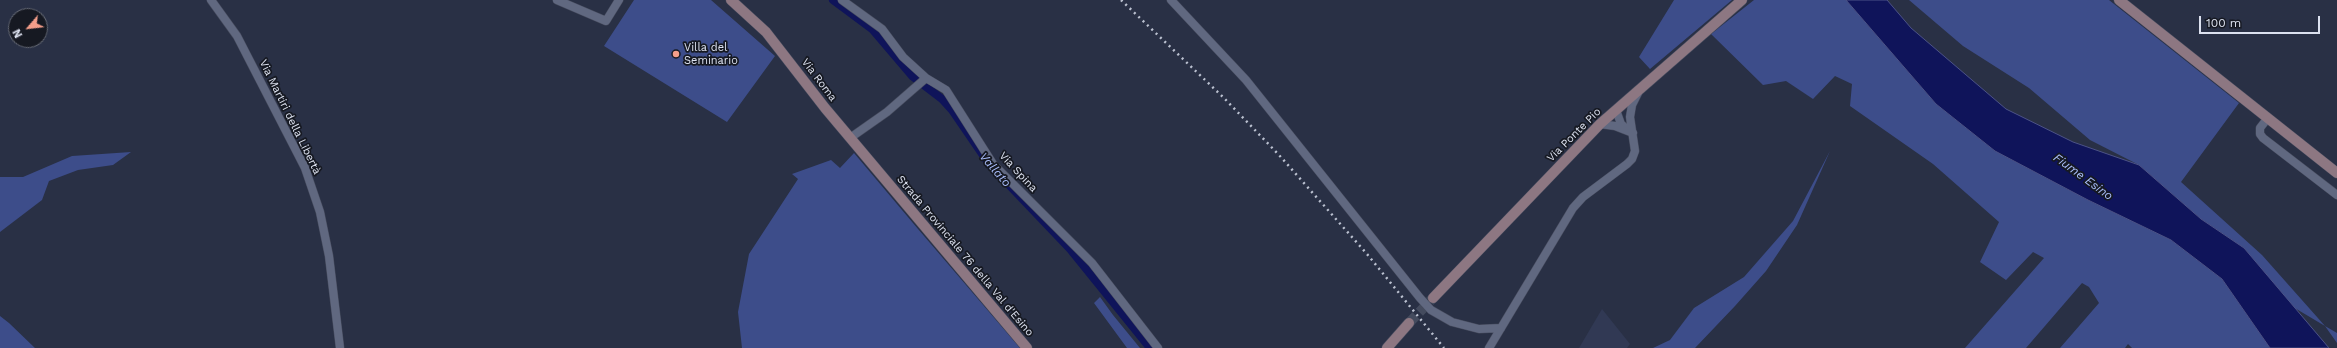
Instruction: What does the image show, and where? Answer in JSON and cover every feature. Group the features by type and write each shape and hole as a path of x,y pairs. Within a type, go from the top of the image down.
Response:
{"main road":[{"name":"Via Roma","path":"731,0 766,32 884,179"},
{"path":"2119,0 2267,119 2337,173"},
{"name":"Via Ponte Pio","path":"1433,298 1600,124 1740,1"},
{"name":"Strada Provinciale 76 della Val d'Esino","path":"884,179 1027,348"},
{"path":"1387,348 1409,323"}],"street":[{"name":"Via Martiri della Libertà","path":"211,0 237,36 305,168 320,212 328,249 340,348"},
{"path":"557,0 606,21 619,0"},
{"name":"Via Spina","path":"842,0 882,29 923,81 946,90 993,164 1092,263 1158,348"},
{"path":"1171,0 1246,80 1431,310 1452,322 1479,329 1501,328"},
{"path":"850,138 887,112 923,81"},
{"path":"1489,348 1573,208 1583,197 1628,164 1632,159 1635,151 1630,117 1632,106 1641,88"},
{"path":"1616,110 1621,124 1633,134"},
{"path":"1616,110 1625,112 1630,117"},
{"path":"2267,119 2260,128 2260,134 2263,138 2337,195"},
{"path":"1600,124 1614,126 1633,134"}],"shaded area":[{"path":"634,0 711,0 775,56 727,122 604,46"},
{"path":"1674,0 1732,0 1650,69 1639,57"},
{"path":"1754,0 1846,0 1936,104 1995,151 2088,200 2171,240 2222,279 2270,348 2132,348 2128,344 2125,348 2060,348 2099,303 2089,287 2082,283 2026,348 1965,348 2044,258 2033,252 2006,280 1980,262 1999,222 1933,164 1850,106 1852,84 1835,76 1813,99 1786,81 1763,85 1711,34"},
{"path":"1909,0 2109,0 2239,103 2181,182 2262,255 2325,326 2293,307 2244,248 2201,219 2139,165 2090,140 2029,88 1963,46"},
{"path":"1830,151 1797,225 1766,271 1735,306 1695,348 1653,348 1670,340 1694,308 1744,277 1793,221"},
{"path":"131,152 113,165 78,170 49,181 42,200 0,232 0,177 23,177 72,156"},
{"path":"854,153 1020,348 742,348 738,312 749,254 798,179 792,174 831,160 840,168"},
{"path":"1100,297 1140,348 1127,348 1094,303"},
{"path":"1602,309 1630,344 1627,348 1579,348"},
{"path":"0,316 9,323 35,348 0,348"},
{"path":"2325,326 2337,333 2337,343"}],"water":[{"name":"Fiume Esino","path":"1846,0 1887,0 1911,28 2006,109 2073,142 2139,165 2201,219 2244,248 2329,348 2270,348 2222,279 2171,240 2088,200 1995,151 1936,104"}],"waterway":[{"name":"Vallato","path":"833,0 872,29 912,76 942,99 952,110 989,164 1070,249 1150,348"}],"tunnel":[{"path":"1409,323 1433,298"}],"railway":[{"path":"1121,0 1224,98 1279,155 1367,254 1444,348"}],"place":[{"name":"Villa del Seminario","path":"676,54"}]}
